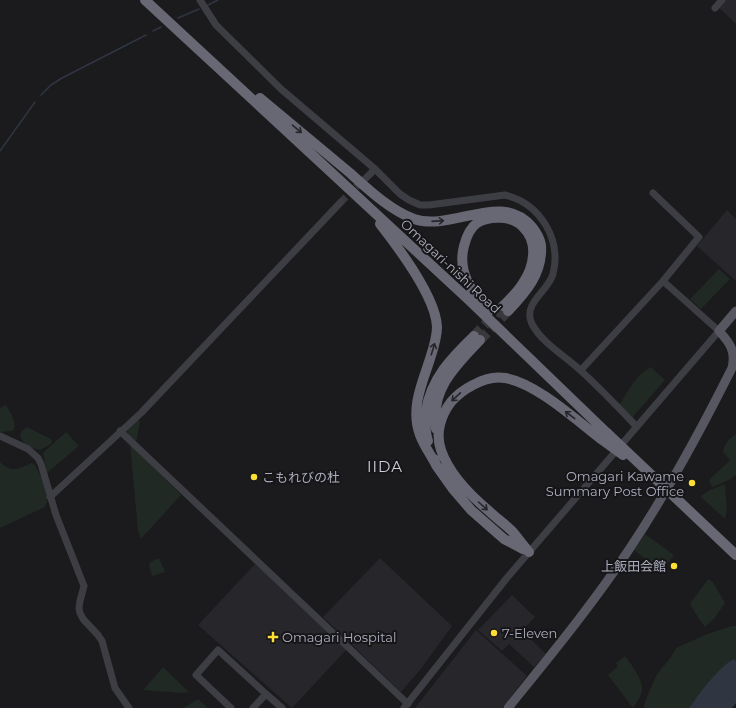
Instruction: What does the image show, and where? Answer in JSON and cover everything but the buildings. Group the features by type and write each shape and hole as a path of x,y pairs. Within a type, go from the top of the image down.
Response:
{"highway":[{"name":"Omagari-nishi Road","path":"145,0 469,300 604,436"},
{"path":"160,14 396,210 414,219 430,221 503,211 516,214 527,220 540,242 541,252 536,275 529,288 506,308 523,284 531,268 534,253 531,240 524,227 514,220 503,218 488,219 476,223 468,232 462,252 461,261 464,275 473,291 496,319 604,436"},
{"path":"359,198 399,248 431,303 437,325 436,341 416,403 416,420 420,436 436,465 453,489 472,510 504,539 529,552"},
{"path":"436,465 427,438 425,426 428,400 439,375 450,360 477,338 444,381 435,408 435,420 440,450 447,464 458,480 480,503 511,530 529,552"},
{"path":"438,439 440,423 452,400 470,386 480,381 492,378 504,378 522,383 604,436 655,478 736,555"}],"main road":[{"path":"508,708 592,601 630,548 680,465 709,414 736,361 733,349 719,331 736,311"}],"street":[{"path":"200,0 216,25 281,89 375,168 400,194 409,200 420,205 429,205 504,195 524,202 536,213 551,234 554,248 554,264 549,282 534,300 530,308 529,315 532,323 538,333 581,370 636,426"},
{"path":"715,8 722,0"},
{"path":"365,178 375,168"},
{"path":"581,370 663,281 698,237 653,192"},
{"path":"50,496 141,413 341,202"},
{"path":"120,431 406,706 481,609 636,426 719,331 663,281"},
{"path":"0,436 28,449 38,458 41,464 56,515 84,586 80,601 80,613 83,619 102,641 115,688 129,708"},
{"path":"231,708 196,675 218,650 282,708"},
{"path":"253,708 266,694"}],"shaded area":[{"path":"726,0 736,0 736,24 719,8"},
{"path":"727,210 736,219 736,281 697,246"},
{"path":"719,269 730,279 701,309 690,299"},
{"path":"651,367 665,380 632,418 619,406 636,379 645,370"},
{"path":"6,405 15,424 13,431 0,432 0,408"},
{"path":"138,419 140,422 137,439 135,441 127,434 128,427"},
{"path":"27,427 52,440 51,444 40,450 27,446 20,435"},
{"path":"66,432 79,446 47,473 43,453"},
{"path":"736,434 736,475 731,479 713,487 709,482 710,479 730,460 723,452 725,446"},
{"path":"130,444 181,495 141,539 138,531"},
{"path":"0,462 12,469 20,468 32,463 35,465 46,492 47,503 45,507 0,528"},
{"path":"725,484 727,509 725,519 701,496 708,491"},
{"path":"645,534 674,555 662,572 634,550"},
{"path":"159,558 165,572 152,576 149,566 150,562"},
{"path":"380,558 452,626 420,670 401,692 323,617"},
{"name":"Omagari Hospital","path":"256,563 347,649 292,708 198,625"},
{"path":"708,579 713,582 725,603 714,619 705,627 690,604"},
{"path":"512,595 535,617 522,631 546,654 534,667 509,644 502,651 478,630"},
{"path":"736,626 736,661 732,659 698,695 693,704 688,708 644,708 645,701 657,674 671,657 676,648 707,634"},
{"path":"476,630 527,676 502,708 415,708"},
{"path":"625,656 638,675 642,687 641,696 633,708 608,675 618,666 616,663"},
{"path":"163,667 189,692 182,693 143,690"},
{"path":"198,699 208,708 183,708"}],"water":[{"path":"733,659 736,661 736,703 732,708 688,708 715,675"}],"waterway":[{"path":"208,5 218,0"},
{"path":"178,18 199,9"},
{"path":"153,31 161,27"},
{"path":"41,95 51,85 62,78 146,35"},
{"path":"0,151 35,102"}],"tunnel":[{"path":"341,202 364,179"},
{"path":"474,336 503,306"},
{"path":"480,340 508,311"}],"place":[{"name":"こもれびの杜","path":"254,477"},
{"name":"Omagari Kawame Summary Post Office","path":"692,483"},
{"name":"上飯田会館","path":"674,566"},
{"name":"7-Eleven","path":"494,633"},
{"name":"Omagari Hospital","path":"273,637"}],"district":[{"name":"IIDA","path":"385,467"}]}
